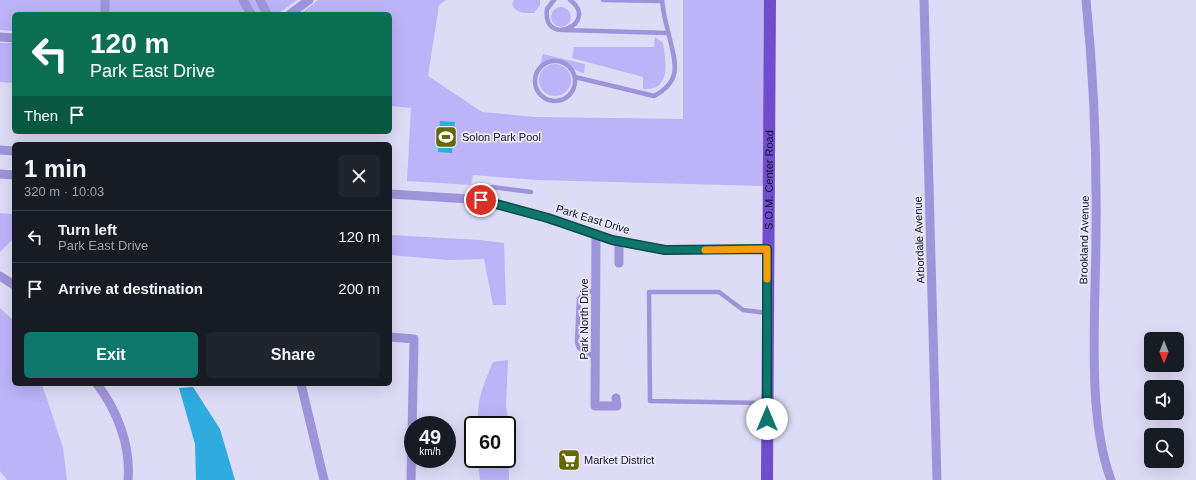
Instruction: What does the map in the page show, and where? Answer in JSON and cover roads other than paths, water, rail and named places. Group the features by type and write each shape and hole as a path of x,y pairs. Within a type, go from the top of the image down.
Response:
{"main road":[{"name":"S.O.M. Center Road","path":"767,480 767,249 770,0"}],"street":[{"path":"105,0 105,12"},
{"path":"243,0 250,12"},
{"path":"260,0 266,12"},
{"path":"293,12 308,0"},
{"name":"Arbordale Avenue","path":"924,0 937,480"},
{"name":"Brookland Avenue","path":"1086,0 1093,72 1097,170 1095,358 1097,403 1102,444 1111,480"},
{"path":"0,37 12,38"},
{"path":"0,150 12,151"},
{"path":"0,174 12,175"},
{"name":"Park East Drive","path":"392,194 481,200 548,218 619,241 665,250 767,249"},
{"name":"Park North Drive","path":"596,234 595,406 617,406 616,398"},
{"path":"619,241 619,263"},
{"path":"0,276 12,285"},
{"path":"392,337 414,339 411,480"},
{"path":"98,386 108,401 121,430 128,460 128,480"},
{"path":"301,386 324,480"}],"lane":[{"path":"554,0 547,9 548,21 551,26 563,30 668,33"},
{"path":"563,30 570,29 576,24 578,17 578,10 575,4 570,0"},
{"path":"575,77 574,86 571,92 560,100 547,99 537,90 536,85 539,71 547,62 553,60 566,63 575,77 654,96 664,91 674,79 676,65 662,1 603,0"},
{"path":"481,200 484,190 492,187 531,192"},
{"path":"596,290 584,293 579,299 577,342 579,348 596,358"},
{"path":"767,313 743,310 719,292 649,292 650,402 767,403"}],"water":[{"name":"Solon Park Pool","path":"440,121 455,122 452,153 438,152"},
{"path":"193,387 220,429 235,480 196,480 195,444 179,388"}],"place":[{"name":"Solon Park Pool","path":"446,137"},
{"name":"Market District","path":"569,460"}]}
